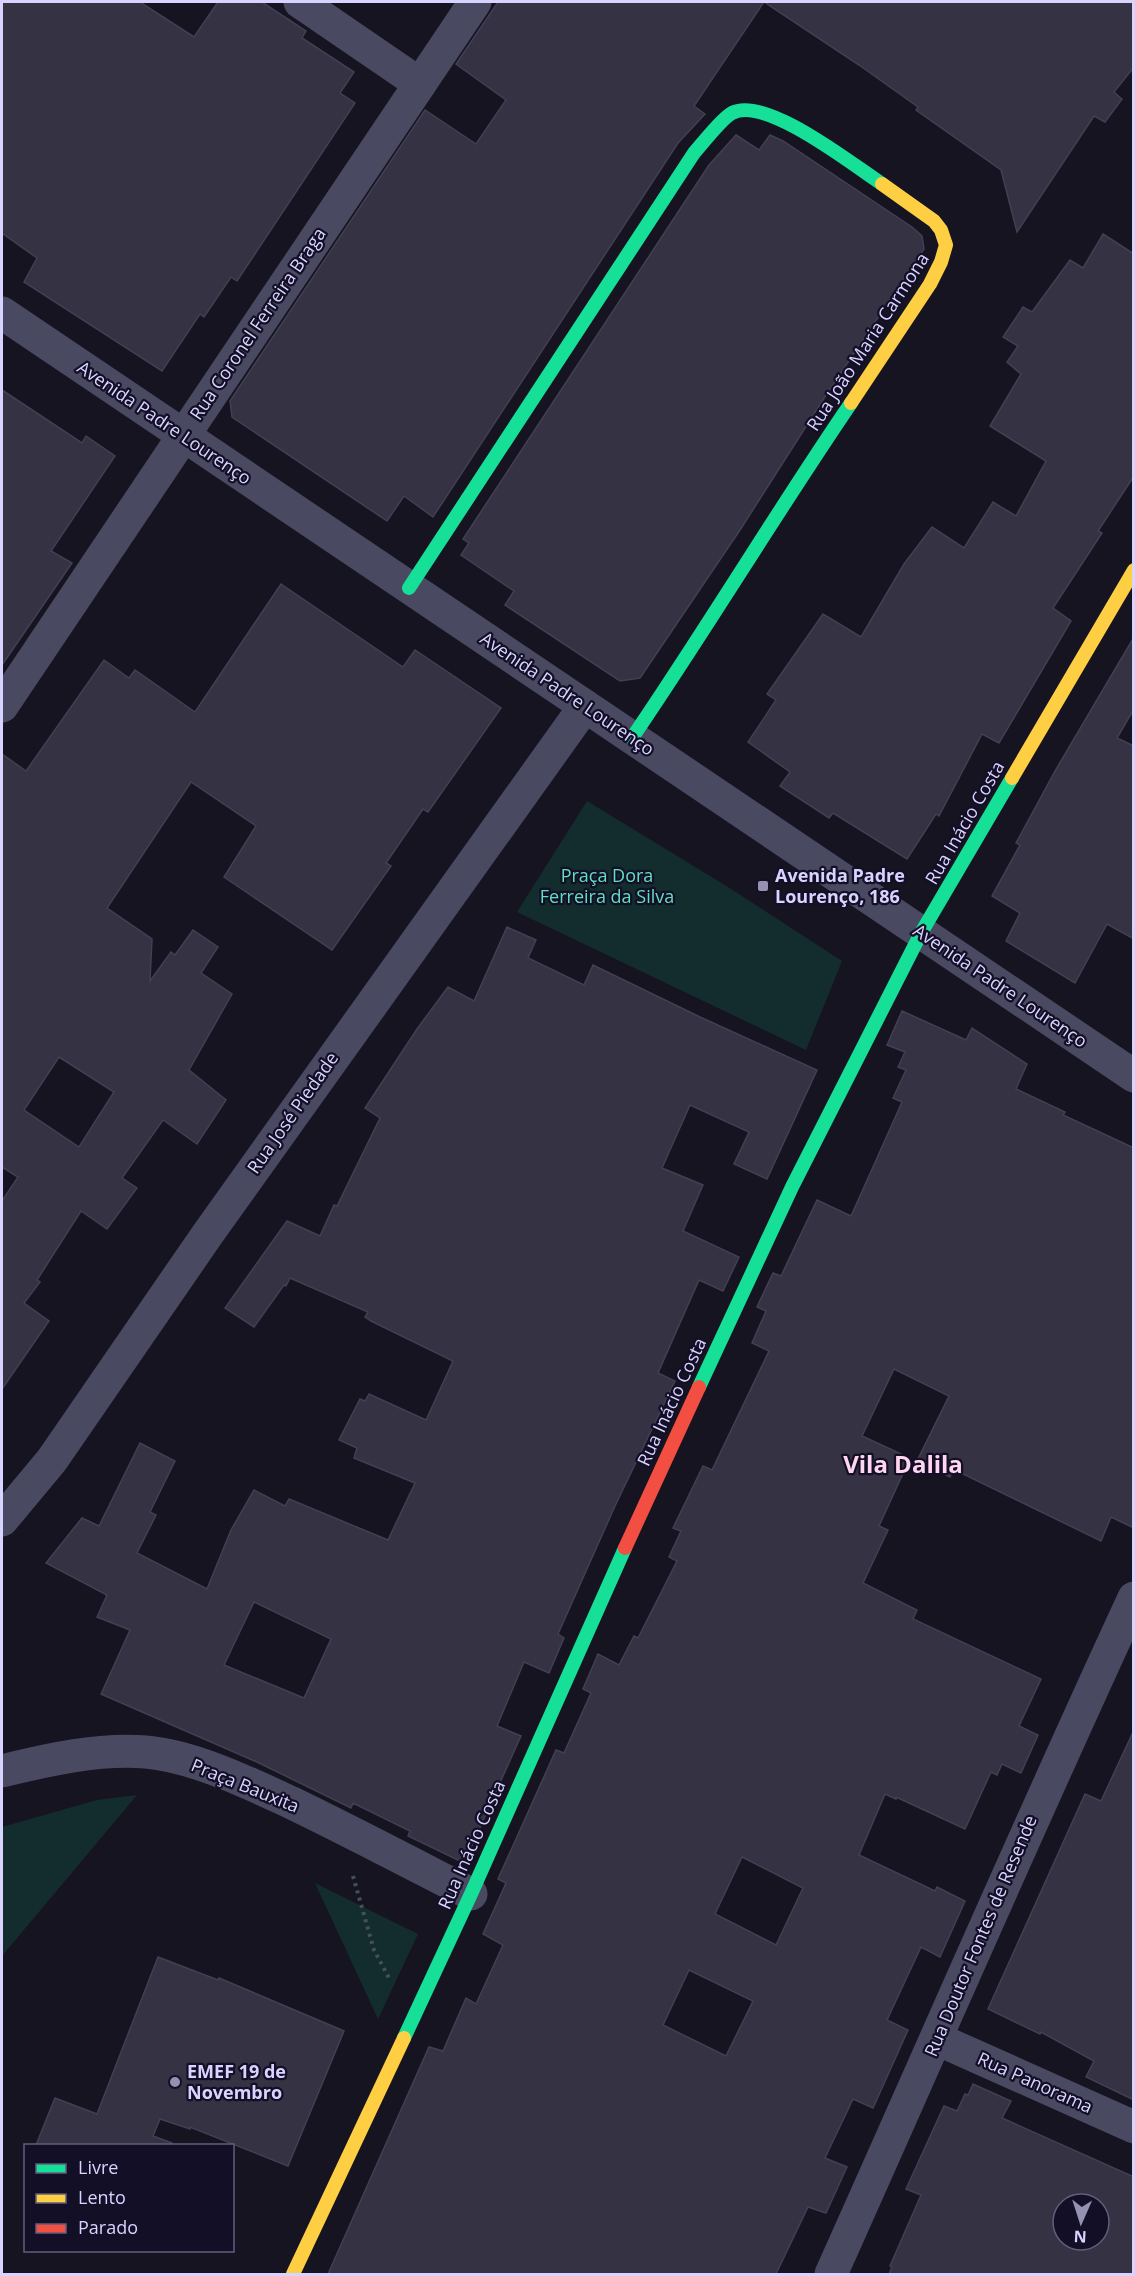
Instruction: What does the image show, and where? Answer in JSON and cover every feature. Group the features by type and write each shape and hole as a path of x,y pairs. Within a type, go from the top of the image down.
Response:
{"street":[{"path":"300,2 420,84"},
{"name":"Rua Coronel Ferreira Braga","path":"2,706 475,2"},
{"name":"Rua João Maria Carmona","path":"409,588 694,153 731,113 744,109 765,113 792,124 923,212 939,225 946,238 945,256 930,284 806,469 693,649 632,738"},
{"name":"Avenida Padre Lourenço","path":"2,313 1134,1076"},
{"name":"Rua Inácio Costa","path":"293,2274 471,1894 637,1520 787,1198 921,933 1134,570"},
{"name":"Rua José Piedade","path":"2,1520 52,1460 214,1225 585,706"},
{"name":"Rua Doutor Fontes de Resende","path":"831,2274 937,2039 1039,1802 1134,1598"},
{"name":"Praça Bauxita","path":"2,1771 97,1753 147,1752 203,1765 266,1791 339,1826 471,1894"},
{"name":"Rua Panorama","path":"937,2039 1134,2127"}],"path":[{"path":"339,1826 374,1950 412,2020"}],"green space":[{"name":"Praça Dora Ferreira da Silva","path":"587,801 728,887 842,961 806,1050 517,912"},
{"path":"137,1795 2,1956 2,1827 97,1800"},
{"path":"315,1883 418,1934 378,2019"}],"building":[{"path":"2,2 140,2 194,37 218,2 262,2 306,31 302,38 354,72 340,93 355,103 237,281 231,277 204,317 200,314 162,371 24,282 37,258 2,233"},
{"path":"498,2 764,2 694,106 705,114 678,143 433,517 404,496 387,521 232,417 230,401 425,110 476,144 506,100 456,64"},
{"path":"764,2 1134,2 1134,67 1114,92 1122,99 1105,122 1094,116 1017,232 1001,170 916,110 918,107 859,65"},
{"path":"736,135 759,150 770,135 783,141 912,227 922,236 924,249 640,678 620,681 505,605 514,591 461,555 469,543 463,539 709,165"},
{"path":"1103,234 1134,254 1134,476 1098,531 1102,533 1053,608 1071,621 999,743 982,734 939,816 936,814 907,859 833,813 829,818 780,786 790,772 748,742 776,700 767,694 823,614 861,637 904,564 932,527 964,548 993,502 1016,516 1046,461 990,426 1021,374 1007,362 1018,346 1003,337 1023,307 1032,312 1070,260 1083,268"},
{"path":"2,390 82,443 86,436 115,456 51,551 72,563 2,665"},
{"path":"281,584 403,667 415,650 501,708 428,812 423,809 386,863 391,866 332,950 224,877 256,826 191,782 107,908 152,939 150,981 171,952 175,955 193,930 218,947 201,973 232,994 189,1070 226,1100 197,1144 163,1120 122,1178 137,1188 107,1229 81,1211 37,1280 40,1282 24,1303 49,1321 2,1389 2,1201 18,1177 2,1167 2,754 26,771 104,660 129,678 135,670 195,712","holes":["59,1057 114,1092 79,1147 24,1110"]},
{"path":"1134,637 1134,709 1117,738 1134,746 1134,939 1107,924 1075,983 1006,941 1020,913 992,896 1020,845 1016,843 1055,771"},
{"path":"507,927 536,940 528,958 584,985 593,965 817,1070 767,1179 734,1164 749,1132 690,1105 662,1168 703,1185 683,1231 739,1257 723,1291 699,1280 658,1373 675,1381 615,1506 558,1634 564,1638 549,1673 524,1662 497,1726 521,1736 464,1863 408,1836 410,1831 353,1803 351,1808 257,1762 101,1694 130,1630 97,1617 107,1595 46,1563 82,1518 99,1526 140,1443 175,1461 150,1512 156,1515 137,1553 207,1589 231,1530 254,1490 285,1506 289,1499 388,1540 415,1483 354,1458 357,1448 339,1440 360,1399 365,1401 369,1394 426,1420 453,1361 371,1321 365,1317 368,1312 290,1278 254,1327 225,1308 287,1221 320,1236 380,1118 365,1108 417,1029 448,987 474,1001","holes":["254,1602 331,1639 304,1698 224,1665"]},
{"path":"902,1011 966,1040 972,1028 1027,1064 1016,1089 1065,1112 1063,1115 1134,1148 1134,1528 1111,1517 1101,1541 953,1469 950,1477 917,1461 949,1396 894,1369 862,1436 910,1458 879,1526 888,1530 863,1583 917,1610 913,1619 1041,1679 1019,1726 1038,1735 1021,1773 1002,1764 997,1775 991,1772 965,1829 885,1794 859,1855 935,1891 937,1887 965,1901 940,1957 921,1947 887,2020 908,2030 873,2108 853,2099 825,2158 847,2167 826,2213 808,2207 776,2274 328,2274 429,2047 443,2051 466,1998 476,2004 503,1945 483,1934 506,1883 498,1879 556,1750 564,1753 591,1693 583,1689 598,1654 619,1665 634,1636 638,1638 677,1561 669,1557 681,1531 673,1528 703,1466 712,1470 769,1351 752,1343 766,1311 757,1307 773,1273 781,1276 817,1200 851,1216 902,1102 893,1098 906,1070 898,1067 905,1052 887,1045","holes":["742,1857 803,1888 776,1945 715,1914","689,1970 753,2001 726,2056 663,2025"]},
{"path":"1134,1730 1134,2100 1086,2077 1094,2061 1041,2032 1040,2034 988,2009 1085,1794 1101,1801"},
{"path":"158,1957 218,1980 219,1978 344,2031 288,2166 190,2127 190,2129 160,2119 153,2136 172,2144 36,2144 55,2098 97,2114"},
{"path":"973,2084 1011,2101 1002,2118 1134,2177 1134,2274 889,2274 892,2267 890,2266 921,2195 906,2189 944,2106 957,2111 965,2094 968,2095"}],"traffic: fast":[{"path":"409,588 694,153 728,116 747,110 765,114 786,123 830,148 882,184"},
{"path":"632,738 851,403"},
{"path":"699,1387 792,1187 921,933 1012,778"},
{"path":"404,2038 471,1894 625,1548"}],"traffic: slow":[{"path":"851,403 930,284 941,262 946,245 941,230 934,221 882,184"},
{"path":"1012,778 1134,570"},
{"path":"293,2274 404,2038"}],"traffic: jam":[{"path":"625,1548 699,1387"}],"place":[{"name":"Avenida Padre Lourenço, 186","path":"763,886"},
{"name":"EMEF 19 de Novembro","path":"175,2082"}],"district":[{"name":"Vila Dalila","path":"903,1465"}]}
